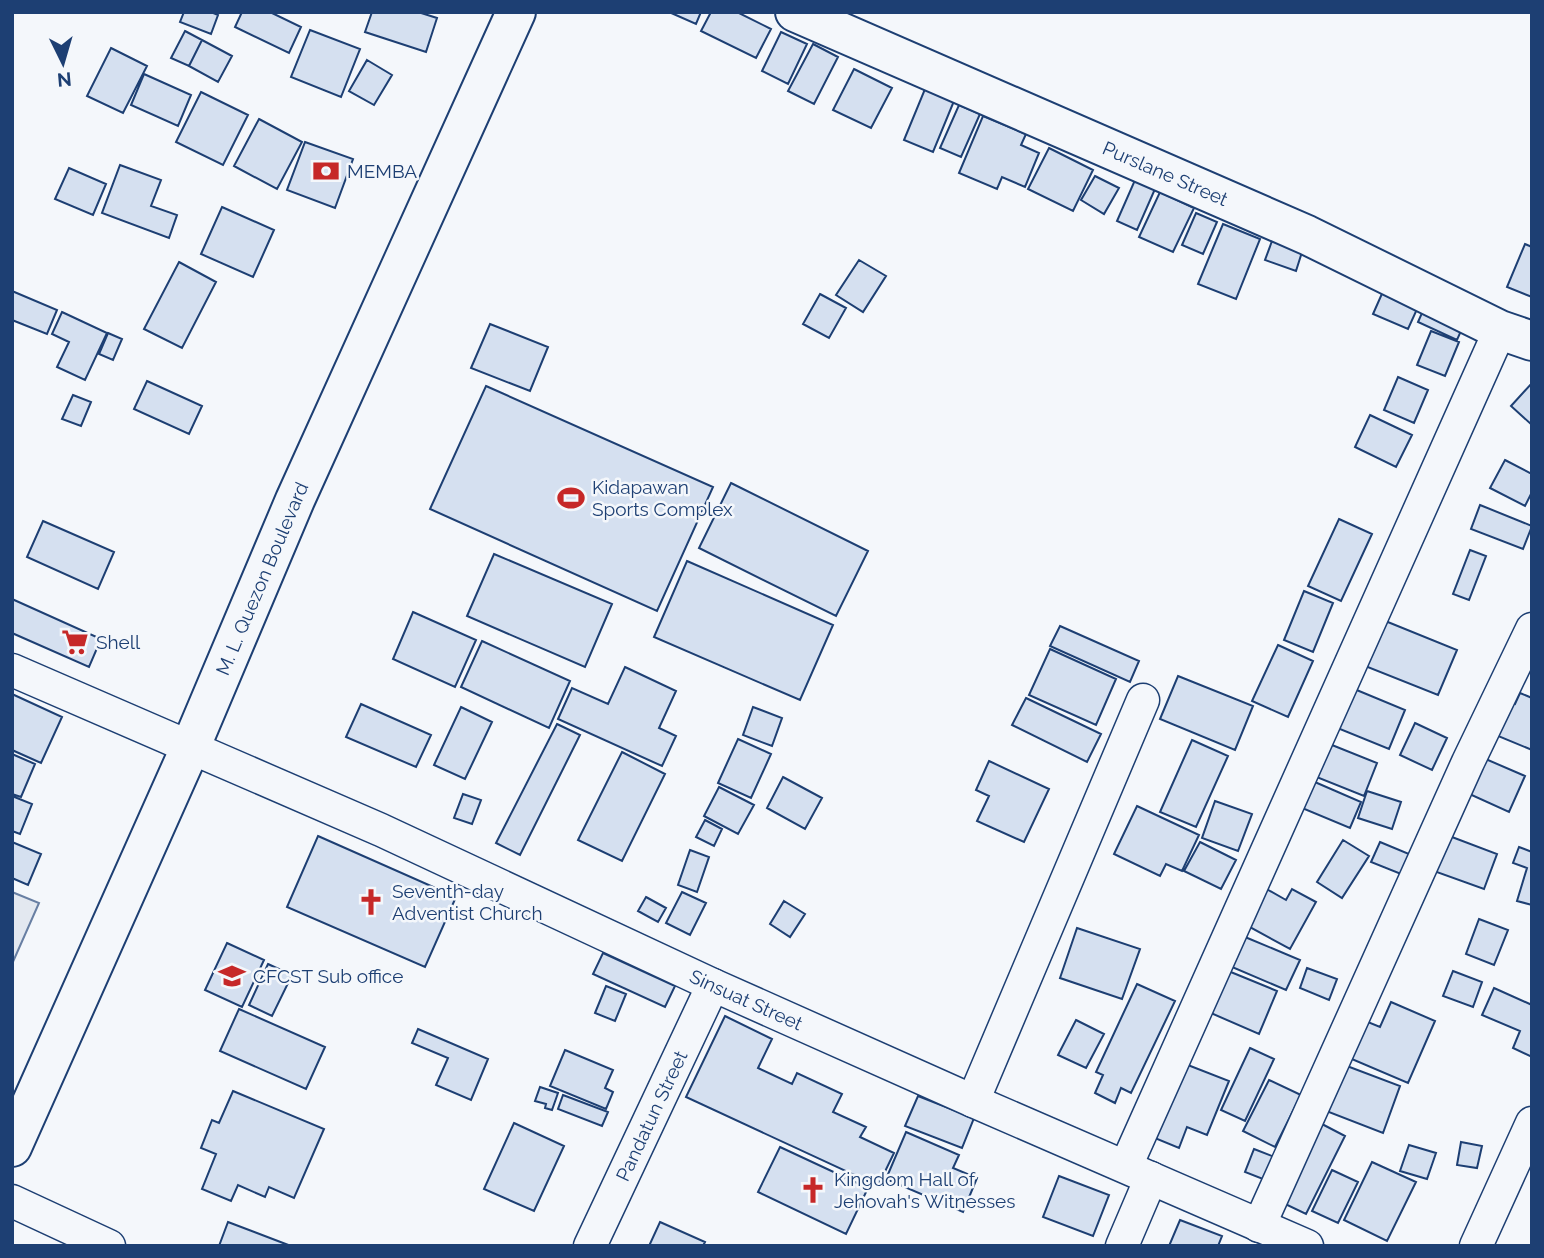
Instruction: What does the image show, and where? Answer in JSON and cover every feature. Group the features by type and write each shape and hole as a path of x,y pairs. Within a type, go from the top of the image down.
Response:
{"main road":[{"name":"M. L. Quezon Boulevard","path":"12,1146 191,746 300,488 516,12"},
{"name":"Purslane Street","path":"795,12 1307,235 1516,336"}],"street":[{"path":"1122,1246 1138,1172 1516,336"},
{"path":"1259,1226 1468,762 1532,629"},
{"name":"Sinsuat Street","path":"12,670 394,836 713,985 1307,1246"},
{"path":"973,1101 1143,700"},
{"name":"Pandatun Street","path":"590,1246 713,985"},
{"path":"1476,1246 1532,1123"},
{"path":"12,1201 109,1246"}],"shaded area":[{"path":"12,892 39,903 12,964"}],"building":[{"path":"184,12 211,12 218,15 211,34 180,22"},
{"path":"242,12 270,12 301,27 289,53 235,27"},
{"path":"372,12 418,12 437,18 426,52 365,32"},
{"path":"669,12 701,12 696,24"},
{"path":"711,12 737,12 771,29 756,58 701,31"},
{"path":"310,30 360,49 341,97 291,77"},
{"path":"185,31 202,40 189,66 171,58"},
{"path":"781,32 807,44 788,84 762,71"},
{"path":"202,40 232,56 218,82 189,66"},
{"path":"813,44 838,57 814,104 788,91"},
{"path":"111,48 147,66 123,113 87,96"},
{"path":"367,60 392,75 374,105 349,91"},
{"path":"854,69 892,88 871,128 833,110"},
{"path":"144,74 191,95 178,126 131,105"},
{"path":"925,89 954,101 933,152 904,140"},
{"path":"201,92 248,115 223,165 176,142"},
{"path":"959,105 980,114 961,157 940,148"},
{"path":"983,116 1026,134 1021,145 1039,153 1025,187 1002,177 997,189 959,173"},
{"path":"259,119 302,142 277,189 234,166"},
{"path":"305,142 353,159 335,208 287,190"},
{"path":"1049,148 1093,170 1073,211 1028,189"},
{"path":"120,165 161,180 151,206 177,215 169,238 102,213"},
{"path":"69,168 106,184 93,215 55,199"},
{"path":"1095,176 1119,188 1104,214 1081,200"},
{"path":"1135,180 1155,189 1137,230 1117,221"},
{"path":"1160,192 1194,208 1173,252 1139,237"},
{"path":"222,207 274,230 253,277 201,254"},
{"path":"1196,213 1217,222 1203,254 1182,245"},
{"path":"1223,224 1260,239 1236,299 1198,284"},
{"path":"1272,241 1302,252 1296,271 1265,260"},
{"path":"1525,244 1532,247 1532,297 1507,287"},
{"path":"859,260 886,276 863,312 836,295"},
{"path":"179,262 216,282 182,348 144,329"},
{"path":"1388,280 1423,296 1408,329 1373,314"},
{"path":"12,291 57,310 47,334 12,320"},
{"path":"820,294 846,308 829,338 803,324"},
{"path":"1429,297 1468,315 1457,340 1418,322"},
{"path":"62,312 107,333 85,380 57,367 69,342 52,334"},
{"path":"490,324 548,347 530,391 471,368"},
{"path":"1431,331 1459,342 1445,376 1417,365"},
{"path":"108,333 122,339 113,360 99,354"},
{"path":"1398,377 1428,390 1414,423 1384,410"},
{"path":"147,381 202,406 189,434 134,409"},
{"path":"1532,383 1532,425 1511,406"},
{"name":"Kidapawan Sports Complex","path":"486,386 713,487 657,611 430,509"},
{"path":"73,395 91,402 81,426 62,419"},
{"path":"1370,415 1412,435 1396,467 1355,447"},
{"path":"1505,460 1532,474 1532,492 1525,506 1490,488"},
{"path":"731,483 868,551 836,616 699,548"},
{"path":"1480,505 1532,526 1523,549 1471,529"},
{"path":"1339,519 1372,534 1341,601 1308,586"},
{"name":"Shell","path":"43,521 114,552 98,589 27,557"},
{"path":"1470,550 1486,556 1469,600 1453,594"},
{"path":"494,554 612,604 585,667 467,616"},
{"path":"687,561 833,625 800,700 654,637"},
{"path":"1304,591 1333,603 1313,652 1284,640"},
{"path":"12,599 101,639 89,667 12,633"},
{"path":"413,612 476,640 455,687 393,659"},
{"path":"1373,616 1457,650 1438,695 1355,662"},
{"path":"1060,626 1139,661 1130,682 1050,646"},
{"path":"482,641 570,681 549,728 461,687"},
{"path":"1278,645 1313,661 1288,717 1252,701"},
{"path":"1050,649 1116,679 1096,725 1029,695"},
{"path":"625,667 676,691 659,728 676,736 662,766 558,719 572,688 608,704"},
{"path":"1178,676 1253,706 1235,750 1160,719"},
{"path":"1347,686 1405,710 1389,749 1330,725"},
{"path":"1520,693 1532,698 1532,750 1486,731 1500,698 1515,704"},
{"path":"12,694 62,717 41,763 12,750"},
{"path":"1026,698 1101,734 1087,762 1012,725"},
{"path":"361,704 431,735 416,767 346,737"},
{"path":"461,707 492,722 465,779 434,765"},
{"path":"753,707 782,718 772,746 743,735"},
{"path":"1415,723 1447,738 1432,770 1400,755"},
{"path":"557,724 580,735 520,855 496,843"},
{"path":"738,739 771,754 751,798 718,783"},
{"path":"1317,739 1377,763 1364,796 1304,772"},
{"path":"1192,740 1228,756 1196,827 1160,812"},
{"path":"622,752 665,774 622,861 578,840"},
{"path":"12,754 35,764 21,797 12,794"},
{"path":"1481,757 1525,776 1509,812 1465,792"},
{"path":"989,761 1049,789 1024,842 977,821 989,796 976,790"},
{"path":"1301,776 1361,802 1350,828 1290,803"},
{"path":"783,777 822,798 805,829 767,808"},
{"path":"719,787 754,805 738,834 704,816"},
{"path":"1367,791 1401,802 1392,829 1358,818"},
{"path":"463,794 481,800 472,824 454,818"},
{"path":"12,796 32,804 20,834 12,831"},
{"path":"1215,801 1252,814 1238,851 1202,838"},
{"path":"1137,806 1199,835 1182,871 1166,864 1160,876 1114,854"},
{"path":"705,820 722,829 714,846 696,837"},
{"path":"1444,834 1497,854 1484,889 1431,870"},
{"name":"Seventh-day Adventist Church","path":"318,836 456,897 425,967 287,907"},
{"path":"1343,840 1369,856 1342,898 1317,882"},
{"path":"12,842 41,854 28,885 12,878"},
{"path":"1200,842 1236,860 1221,889 1184,871"},
{"path":"1380,842 1409,854 1401,874 1371,862"},
{"path":"1519,847 1532,852 1532,905 1517,901 1527,868 1513,863"},
{"path":"690,850 709,857 697,892 678,885"},
{"path":"1256,883 1286,900 1292,889 1316,902 1290,949 1246,925"},
{"path":"682,892 706,903 690,935 666,923"},
{"path":"646,897 666,908 658,922 638,911"},
{"path":"784,901 805,914 790,937 770,924"},
{"path":"1479,919 1508,930 1494,965 1466,954"},
{"path":"1077,928 1140,949 1122,999 1060,978"},
{"path":"1245,937 1300,960 1286,990 1232,967"},
{"path":"227,943 264,960 242,1007 205,990"},
{"path":"603,953 675,986 665,1007 593,974"},
{"path":"268,964 292,975 272,1016 249,1005"},
{"path":"1221,968 1277,991 1259,1034 1204,1010"},
{"path":"1307,968 1337,979 1329,1000 1300,988"},
{"path":"1453,971 1482,982 1473,1007 1443,996"},
{"path":"1137,984 1175,1001 1131,1093 1121,1088 1115,1103 1095,1093 1103,1075 1096,1072"},
{"path":"606,986 626,994 615,1021 595,1013"},
{"path":"1494,988 1532,1005 1532,1057 1513,1048 1520,1031 1482,1015"},
{"path":"1391,1002 1435,1021 1408,1083 1347,1057 1363,1020 1380,1027"},
{"path":"239,1009 325,1047 306,1089 220,1051"},
{"path":"725,1016 772,1039 758,1068 792,1084 797,1073 842,1094 833,1112 866,1127 860,1137 894,1153 878,1186 686,1097"},
{"path":"1076,1020 1104,1034 1086,1068 1058,1055"},
{"path":"418,1029 488,1059 471,1100 436,1085 448,1058 412,1043"},
{"path":"1250,1048 1274,1059 1245,1121 1221,1110"},
{"path":"565,1050 613,1070 605,1088 613,1092 606,1109 550,1086"},
{"path":"1175,1060 1229,1081 1207,1135 1187,1127 1179,1148 1145,1134"},
{"path":"1339,1063 1400,1086 1383,1133 1321,1109"},
{"path":"1269,1080 1301,1095 1275,1147 1243,1131"},
{"path":"540,1087 558,1093 552,1110 545,1108 546,1104 535,1101"},
{"path":"233,1091 324,1129 294,1198 269,1187 265,1197 238,1185 231,1201 202,1189 216,1154 201,1148 212,1120 219,1123"},
{"path":"563,1095 608,1112 602,1126 558,1109"},
{"path":"918,1096 974,1118 962,1148 905,1126"},
{"path":"514,1123 564,1146 534,1211 484,1189"},
{"path":"1320,1123 1345,1136 1306,1214 1281,1202"},
{"path":"906,1132 959,1155 953,1168 977,1178 963,1212 886,1179"},
{"path":"1461,1142 1482,1146 1477,1168 1457,1165"},
{"path":"1409,1145 1436,1153 1427,1179 1400,1171"},
{"name":"Kingdom Hall of Jehovah's Witnesses","path":"780,1147 868,1188 846,1234 758,1192"},
{"path":"1254,1149 1277,1158 1268,1181 1245,1172"},
{"path":"1372,1162 1416,1182 1387,1241 1344,1220"},
{"path":"1332,1170 1358,1182 1338,1223 1312,1211"},
{"path":"1059,1176 1109,1195 1093,1236 1043,1217"},
{"path":"1180,1220 1222,1236 1218,1246 1169,1246"},
{"path":"228,1222 291,1246 219,1246"},
{"path":"660,1222 705,1242 703,1246 649,1246"}],"place":[{"name":"MEMBA","path":"326,171"},
{"name":"Kidapawan Sports Complex","path":"571,498"},
{"name":"Shell","path":"75,642"},
{"name":"Seventh-day Adventist Church","path":"371,902"},
{"name":"CFCST Sub office","path":"232,976"},
{"name":"Kingdom Hall of Jehovah's Witnesses","path":"813,1190"}]}
